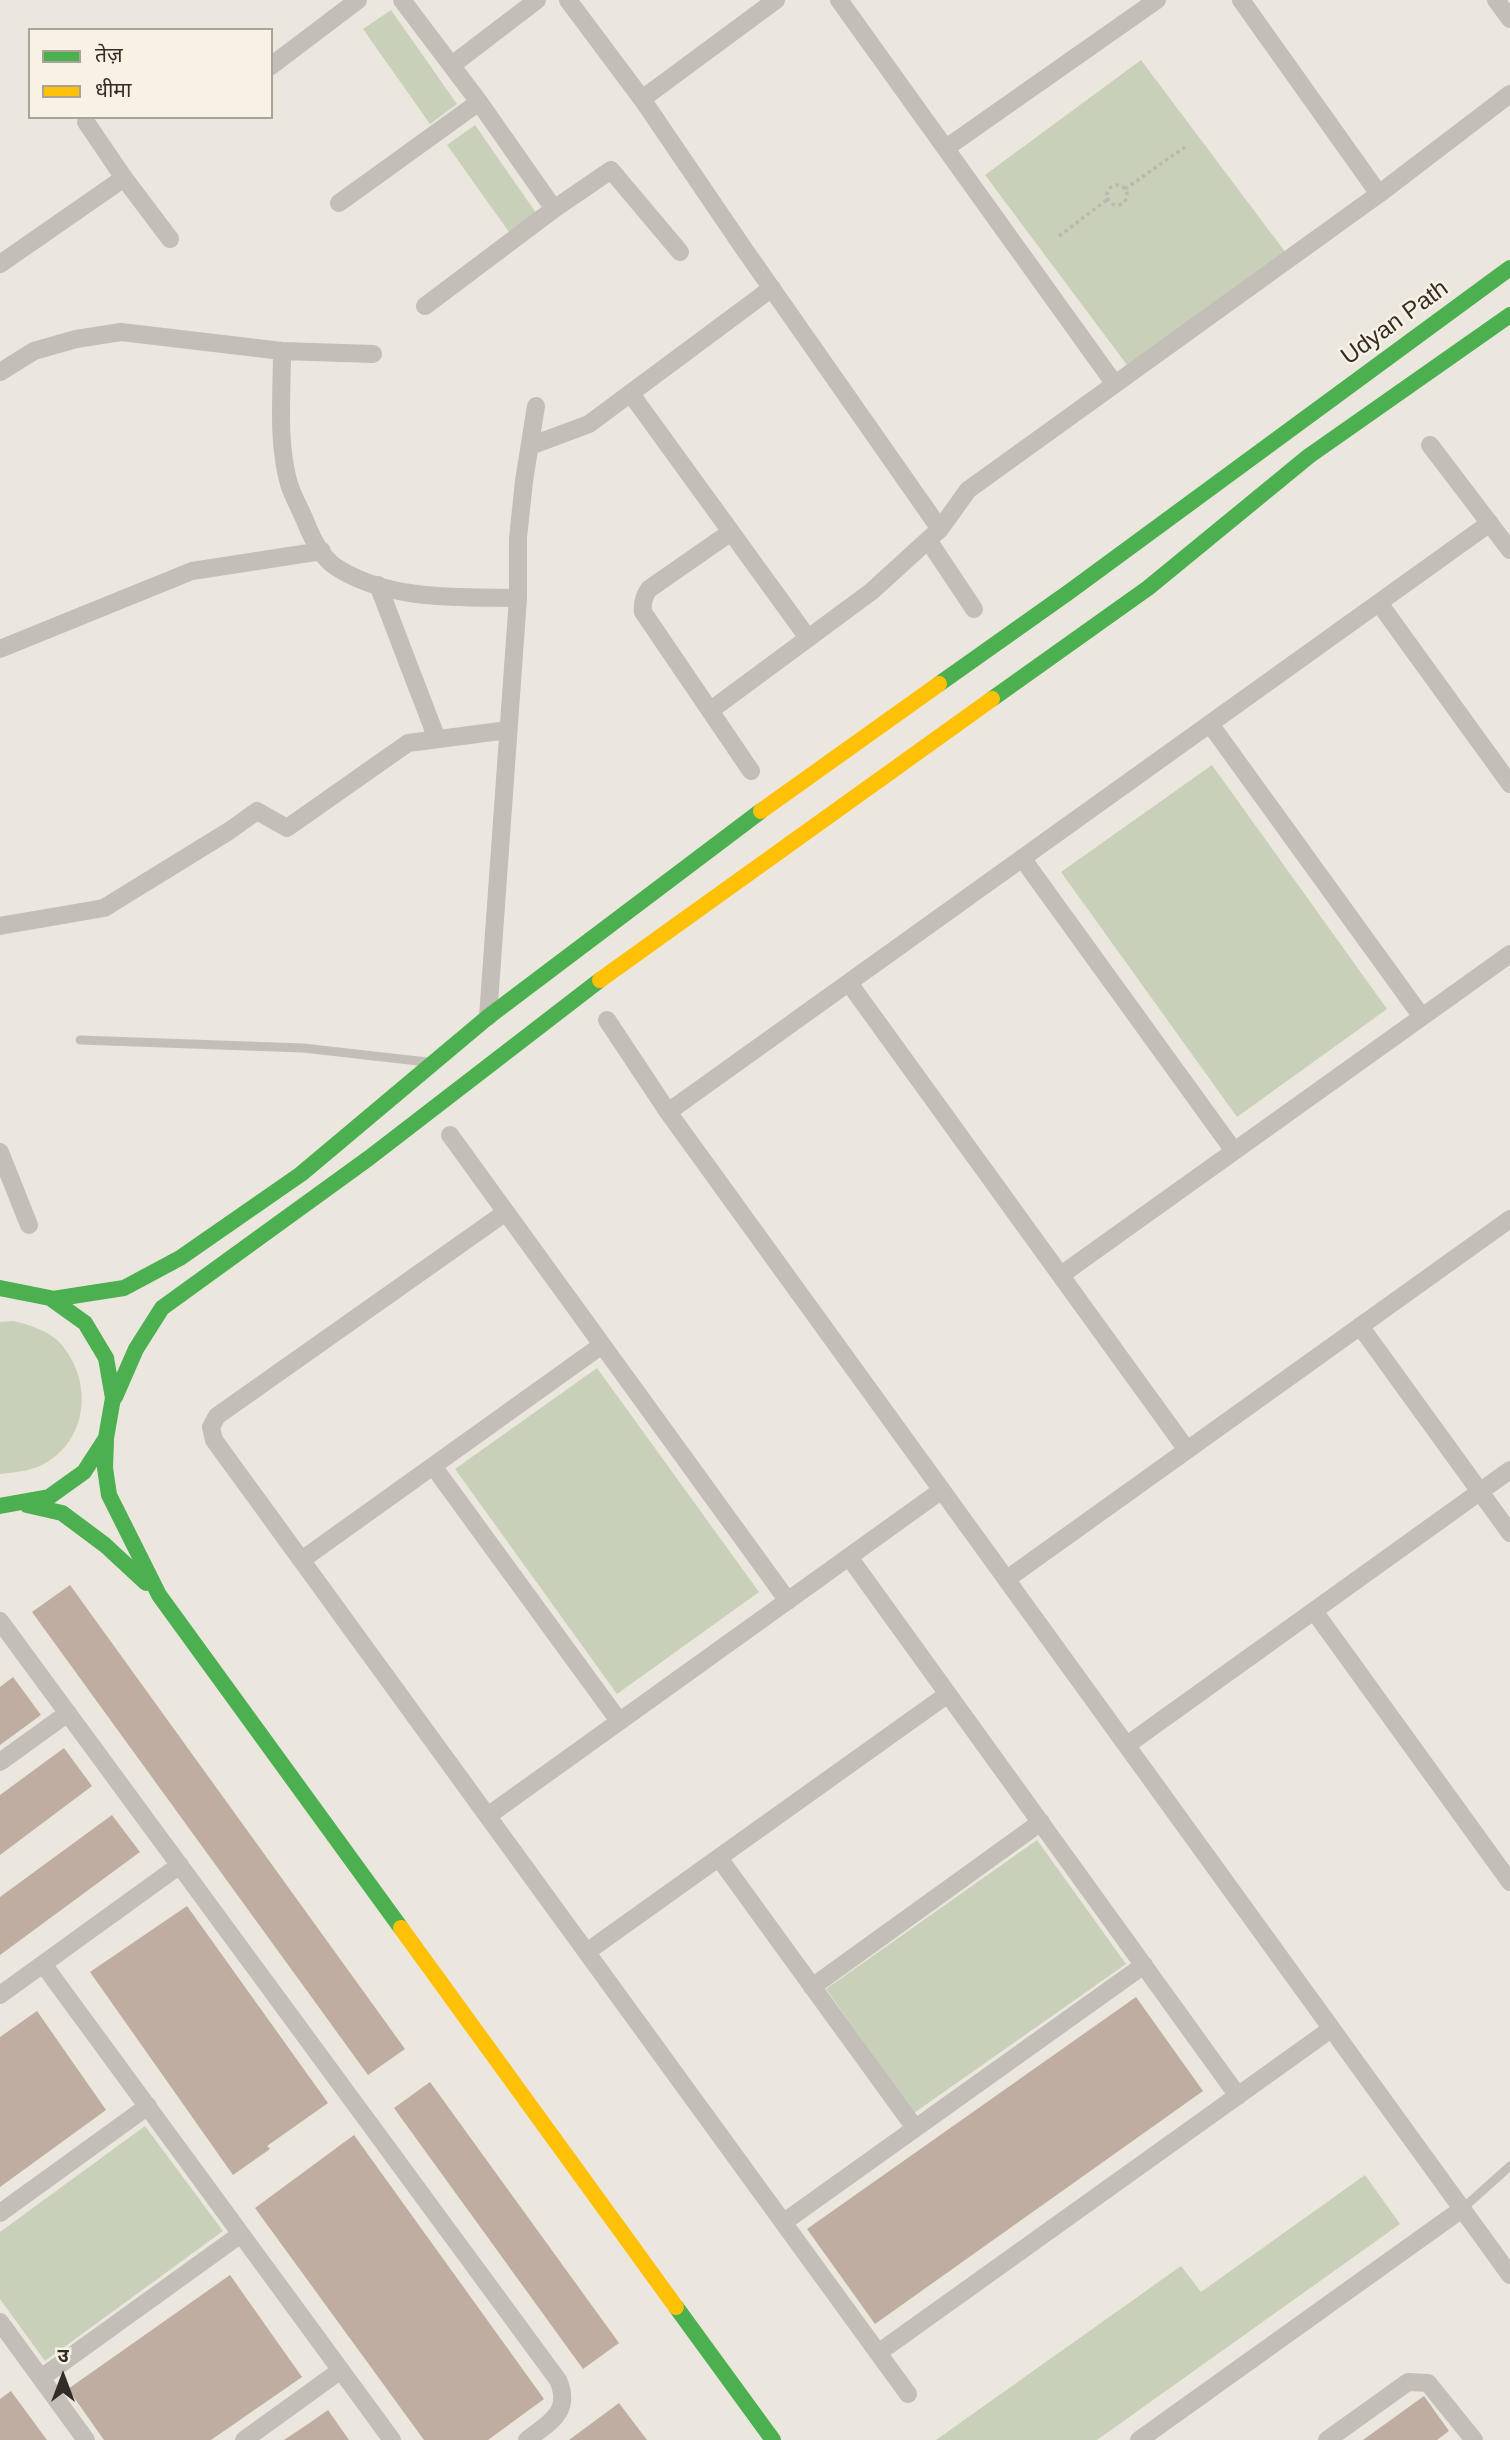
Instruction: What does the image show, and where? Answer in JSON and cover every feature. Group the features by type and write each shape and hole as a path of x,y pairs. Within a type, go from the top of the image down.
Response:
{"main road":[{"name":"Udyan Path","path":"53,1299 124,1288 180,1258 300,1174 488,1017 771,803 1069,592 1510,268"},
{"path":"769,2435 159,1595 109,1495 105,1468 106,1441 115,1397 136,1349 162,1308 369,1158 584,992 1148,588 1309,456 1510,315"},
{"path":"0,1288 36,1292 53,1299 82,1319 98,1339 109,1363 115,1397"},
{"path":"0,1506 25,1504 59,1492 86,1470 106,1441"},
{"path":"25,1504 62,1513 73,1520 105,1545 159,1595"}],"street":[{"path":"273,64 358,0"},
{"path":"402,0 479,102 554,209"},
{"path":"452,65 537,0"},
{"path":"568,0 642,99 772,288 934,534 974,609"},
{"path":"642,99 776,0"},
{"path":"839,0 1114,383"},
{"path":"947,148 1157,0"},
{"path":"1241,0 1379,194"},
{"path":"1496,0 1510,19"},
{"path":"711,710 872,591 934,534 968,489 1379,194 1510,94"},
{"path":"339,203 479,102"},
{"path":"86,122 170,239"},
{"path":"425,306 554,209 611,170 680,252"},
{"path":"0,264 124,178"},
{"path":"530,446 589,424 772,288"},
{"path":"0,372 34,351 76,339 121,332 282,351 373,354"},
{"path":"282,351 284,456 289,484 313,538 333,565 356,578 430,595 518,597"},
{"path":"631,394 808,638"},
{"path":"488,1017 518,597 518,538 536,406"},
{"path":"1430,444 1510,551"},
{"path":"668,1112 1490,523"},
{"path":"731,532 649,589 644,596 643,612 751,771"},
{"path":"0,649 192,570 322,551"},
{"path":"378,584 437,739"},
{"path":"1379,603 1510,784"},
{"path":"1210,724 1422,1017"},
{"path":"0,926 104,908 257,811 287,828 408,743 508,730"},
{"path":"1022,859 1234,1152"},
{"path":"1061,1275 1510,954"},
{"path":"849,983 1187,1450"},
{"path":"607,1020 668,1112 1510,2275"},
{"path":"450,1135 788,1601"},
{"path":"0,1152 29,1225"},
{"path":"506,1212 217,1416 211,1427 214,1440 908,2394"},
{"path":"1007,1580 1510,1219"},
{"path":"1360,1326 1510,1533"},
{"path":"303,1559 602,1345"},
{"path":"433,1466 619,1721"},
{"path":"1127,1745 1510,1470"},
{"path":"489,1815 942,1490"},
{"path":"849,1557 1238,2096"},
{"path":"1314,1611 1510,1882"},
{"path":"0,1621 558,2380 564,2394 562,2406 553,2420 527,2440"},
{"path":"588,1951 948,1694"},
{"path":"0,1762 68,1713"},
{"path":"812,1987 1041,1822"},
{"path":"719,1858 915,2128"},
{"path":"0,1995 180,1865"},
{"path":"43,1964 392,2440"},
{"path":"784,2222 1144,1965"},
{"path":"878,2353 1331,2029"},
{"path":"0,2213 148,2106"},
{"path":"1139,2440 1462,2209"},
{"path":"41,2378 240,2234"},
{"path":"0,2322 86,2440"},
{"path":"244,2440 341,2370"},
{"path":"1327,2440 1408,2382 1418,2381 1428,2383 1474,2440"},
{"path":"750,2440 769,2435"}],"lane":[{"path":"80,1040 303,1048 434,1062"},
{"path":"1462,2209 1510,2166"}],"path":[{"path":"1125,189 1185,147"},
{"path":"1117,185 1125,189 1127,199 1122,204 1112,204 1108,199 1111,187 1117,185"},
{"path":"1059,236 1108,199"}],"green space":[{"path":"391,10 457,104 430,124 363,29"},
{"path":"1141,60 1286,253 1130,369 985,175"},
{"path":"475,125 541,220 514,239 447,145"},
{"path":"1212,765 1387,1009 1237,1117 1061,872"},
{"path":"13,1321 42,1330 57,1340 76,1370 82,1404 72,1437 61,1451 36,1467 0,1474 0,1322"},
{"path":"597,1368 759,1592 617,1694 455,1469"},
{"path":"1037,1840 1126,1964 914,2113 826,1989"},
{"path":"145,2126 223,2231 45,2361 0,2299 0,2232"},
{"path":"1365,2175 1400,2224 1097,2440 936,2440 1181,2266 1201,2292"}],"building":[{"path":"70,1585 405,2049 368,2075 32,1612"},
{"path":"13,1677 41,1715 0,1745 0,1687"},
{"path":"64,1748 92,1786 0,1855 0,1795"},
{"path":"112,1815 140,1852 0,1955 0,1897"},
{"path":"187,1906 328,2103 267,2146 270,2149 233,2175 90,1972"},
{"path":"1136,1997 1203,2091 875,2324 807,2229"},
{"path":"37,2011 106,2110 0,2187 0,2037"},
{"path":"430,2082 619,2343 583,2369 394,2108"},
{"path":"354,2135 544,2399 488,2440 424,2440 255,2208"},
{"path":"230,2275 302,2377 211,2440 104,2440 68,2389"},
{"path":"11,2391 47,2440 0,2440 0,2399"},
{"path":"1424,2396 1449,2431 1437,2440 1363,2440"},
{"path":"619,2403 647,2440 569,2440 592,2423"},
{"path":"328,2410 349,2440 284,2440 308,2424"}],"traffic: fast":[{"path":"939,684 1069,592 1510,268"},
{"path":"992,699 1148,588 1309,456 1510,315"},
{"path":"53,1299 124,1288 180,1258 301,1174 488,1017 761,811"},
{"path":"115,1397 136,1349 162,1308 369,1158 600,980"},
{"path":"0,1288 50,1298 85,1323 106,1358 113,1398 106,1438 84,1472 49,1497 0,1506"},
{"path":"106,1441 105,1468 109,1495 159,1595 401,1928"},
{"path":"27,1505 62,1513 105,1545 146,1583"},
{"path":"676,2307 773,2440"}],"traffic: slow":[{"path":"761,811 939,684"},
{"path":"600,980 992,699"},
{"path":"401,1928 676,2307"}]}
